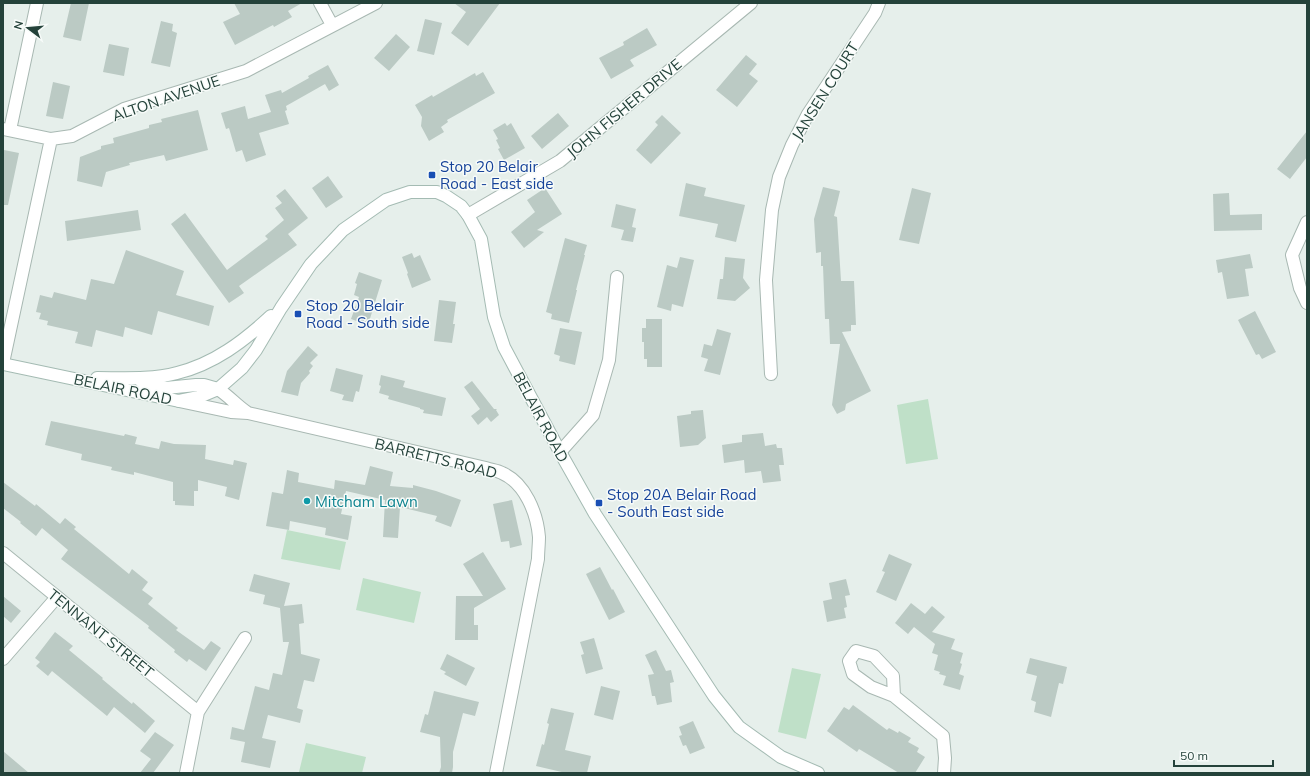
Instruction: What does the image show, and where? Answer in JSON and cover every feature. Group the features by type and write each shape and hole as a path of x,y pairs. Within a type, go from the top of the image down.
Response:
{"street":[{"path":"3,364 51,139 6,129 37,3"},
{"path":"320,3 332,25"},
{"name":"ALTON AVENUE","path":"51,139 72,136 124,109 246,71 376,3"},
{"name":"JOHN FISHER DRIVE","path":"468,215 560,161 751,3"},
{"name":"JANSEN COURT","path":"771,374 766,280 772,210 779,177 792,145 808,114 875,13 879,3"},
{"name":"BELAIR ROAD","path":"3,364 179,401 199,397 218,389 242,368 256,350 281,308 311,264 343,230 386,200 410,192 437,192 446,196 461,206 468,215 481,239 494,317 504,347 595,514 662,618 714,696 739,727 781,757 818,773"},
{"path":"1307,222 1292,255 1300,288 1307,303"},
{"path":"560,452 593,415 609,360 617,277"},
{"name":"BELAIR ROAD","path":"66,377 139,378 176,374 211,361 229,350 258,329 281,308"},
{"path":"128,378 166,388 204,385 218,389"},
{"name":"BARRETTS ROAD","path":"218,389 230,397 239,407 248,413"},
{"name":"BARRETTS ROAD","path":"179,401 231,412 248,413 501,472 514,481 527,496 535,517 539,536 538,559 496,773"},
{"name":"TENNANT STREET","path":"3,553 198,712"},
{"path":"3,659 56,597"},
{"path":"186,773 198,712 245,638"},
{"path":"894,696 944,736 944,773"}],"green space":[{"path":"928,399 938,459 906,464 897,405"},
{"path":"287,530 346,542 340,570 281,559"},
{"path":"363,578 421,592 414,623 356,610"},
{"path":"792,668 821,674 806,739 778,732"},
{"path":"306,743 366,757 362,773 299,772"}],"building":[{"path":"71,3 89,3 81,41 63,37"},
{"path":"234,3 302,3 288,11 292,17 235,45 223,22 240,14"},
{"path":"454,3 500,3 468,46 451,33 466,12"},
{"path":"425,19 442,23 434,55 417,51"},
{"path":"161,21 173,24 172,31 177,33 170,67 151,63"},
{"path":"647,28 657,45 630,60 634,66 611,79 599,58 624,45 623,42"},
{"path":"396,34 410,47 389,71 374,58"},
{"path":"109,44 129,48 124,76 103,72"},
{"path":"746,55 757,64 749,74 758,81 737,107 716,90"},
{"path":"328,65 339,85 329,91 325,84 286,106 287,110 285,111 289,124 259,133 266,155 246,162 242,150 236,152 229,128 226,129 221,113 245,106 248,119 271,112 265,95 281,90 282,93 309,78 308,76"},
{"path":"483,72 495,93 447,120 448,122 441,127 444,132 429,141 421,126 422,117 415,105 432,95 433,97 475,73 476,76"},
{"path":"53,82 70,86 63,119 46,116"},
{"path":"198,110 208,150 166,161 164,155 129,163 130,165 106,172 102,187 77,181 80,157 101,149 101,146 114,143 113,138 149,128 149,125 162,122 161,119"},
{"path":"558,113 569,126 542,149 531,136"},
{"path":"662,115 681,133 651,164 636,150 658,125 655,122"},
{"path":"505,123 507,126 511,123 525,148 504,160 498,149 500,148 496,140 498,139 493,130"},
{"path":"1307,131 1307,157 1290,179 1277,169"},
{"path":"4,150 19,153 8,205 3,205"},
{"path":"328,176 343,197 326,208 312,188"},
{"path":"686,183 706,188 704,196 745,205 736,242 715,237 718,224 679,216"},
{"path":"823,187 840,191 834,216 837,217 841,281 854,281 856,325 851,325 851,331 842,332 871,391 846,404 845,410 837,414 832,405 840,344 830,344 829,319 825,319 821,252 816,253 814,219"},
{"path":"545,188 562,214 537,230 544,232 524,248 511,232 535,212 527,200"},
{"path":"912,188 931,193 919,244 899,240"},
{"path":"285,189 308,218 288,234 297,245 239,286 244,293 229,303 171,224 185,213 227,270 268,239 265,236 284,220 275,208 282,203 276,196"},
{"path":"1229,193 1230,215 1262,214 1262,230 1214,231 1213,194"},
{"path":"616,204 636,209 632,227 636,228 633,242 621,240 624,230 611,227"},
{"path":"138,210 141,230 67,241 65,221"},
{"path":"565,238 587,245 569,323 551,319 552,314 546,312"},
{"path":"126,250 184,271 176,295 214,306 209,326 158,311 152,335 125,327 123,337 96,330 92,347 75,343 78,332 47,325 48,321 39,319 41,313 36,312 40,295 52,298 54,292 86,300 91,279 114,284"},
{"path":"412,253 414,258 420,255 431,280 412,288 402,257"},
{"path":"1250,254 1253,268 1245,269 1249,296 1227,299 1222,272 1218,273 1216,260"},
{"path":"680,257 694,260 683,307 672,304 671,311 657,307 667,265 677,268"},
{"path":"725,257 745,259 743,278 750,288 735,301 717,299 720,279 723,279"},
{"path":"359,272 382,280 368,325 351,319 359,297 354,295 357,284 355,283"},
{"path":"439,300 456,302 452,343 434,341"},
{"path":"1255,311 1276,352 1262,359 1259,354 1256,355 1238,320"},
{"path":"646,319 662,319 662,367 647,367 647,359 644,359 642,328 646,328"},
{"path":"560,328 582,332 575,365 559,361 560,356 554,354"},
{"path":"717,329 731,333 720,375 704,371 708,359 701,357 704,344 712,346"},
{"path":"308,346 318,355 310,363 313,366 309,371 310,373 301,383 298,396 281,392 287,371"},
{"path":"336,368 363,375 359,392 356,391 353,402 342,400 344,395 330,391"},
{"path":"381,375 405,381 403,387 446,398 442,416 423,413 424,410 420,408 388,399 389,396 379,393 381,386 379,385"},
{"path":"472,381 494,409 497,409 496,410 499,415 491,422 487,417 478,425 471,416 480,409 464,387"},
{"path":"703,410 706,438 698,445 680,447 677,416 691,414 691,411"},
{"path":"51,421 124,436 125,434 137,437 135,444 159,449 161,441 174,444 206,445 205,459 233,465 234,460 247,463 239,500 225,496 227,487 198,480 198,491 194,491 194,506 175,505 175,501 173,501 173,482 134,472 134,475 111,470 112,467 81,460 82,454 45,445"},
{"path":"763,433 765,446 776,444 777,448 782,448 784,465 779,465 781,481 763,483 761,471 745,473 744,460 724,463 722,445 742,442 742,435"},
{"path":"370,466 393,472 390,486 413,488 413,485 461,500 451,527 435,521 437,516 400,507 398,538 383,537 385,500 346,491 341,514 352,516 348,540 325,535 326,528 290,521 289,530 266,526 272,492 283,494 287,470 299,473 298,482 334,489 335,480 365,485"},
{"path":"3,482 35,506 36,504 60,524 65,518 76,527 74,529 129,574 132,569 148,582 142,590 153,598 148,604 178,628 176,630 204,650 211,641 221,648 206,671 189,659 187,662 174,652 175,650 148,628 149,626 61,559 68,550 42,528 36,536 3,508"},
{"path":"512,500 522,545 510,548 509,541 501,542 493,504"},
{"path":"483,552 506,589 474,608 474,625 478,625 478,640 455,640 456,596 483,596 463,564"},
{"path":"889,554 912,564 896,601 876,592 885,572 882,571"},
{"path":"600,567 625,612 609,620 586,574"},
{"path":"254,574 290,583 284,606 302,604 304,623 299,624 301,654 320,659 314,682 304,680 297,708 303,710 300,723 268,715 262,738 276,741 270,768 241,762 245,742 230,739 232,727 244,730 255,686 269,690 273,673 282,675 289,642 283,642 280,608 263,604 265,595 249,591"},
{"path":"846,579 850,595 845,596 847,607 844,608 846,618 827,622 823,601 832,599 829,583"},
{"path":"3,596 21,611 11,623 3,616"},
{"path":"911,603 925,614 932,606 945,617 932,632 955,639 951,649 963,653 959,674 964,676 960,690 943,685 946,676 939,674 940,672 934,670 938,655 932,653 935,644 914,627 908,634 895,623"},
{"path":"55,632 73,646 69,650 132,704 133,702 155,721 145,733 114,707 107,716 52,671 48,676 36,666 40,662 35,658"},
{"path":"594,638 603,669 586,674 581,655 584,654 580,642"},
{"path":"656,650 666,671 671,670 674,682 670,683 672,702 657,705 655,696 652,696 648,675 654,674 645,655"},
{"path":"447,654 475,668 466,686 444,674 446,672 440,669"},
{"path":"1030,658 1067,667 1063,684 1059,683 1051,717 1034,712 1036,702 1031,700 1037,676 1026,673"},
{"path":"601,686 620,691 613,720 594,715"},
{"path":"434,691 479,702 475,716 463,713 453,752 452,773 439,773 441,767 440,737 420,732 425,714 428,715"},
{"path":"853,705 887,730 889,728 898,733 899,731 911,738 908,742 919,748 917,752 925,757 915,773 899,773 859,749 857,752 827,731 844,707 849,710"},
{"path":"551,708 574,713 565,750 591,756 587,773 566,773 536,766 542,744 544,745"},
{"path":"693,721 705,748 690,754 686,745 683,746 679,736 682,735 679,727"},
{"path":"155,732 174,745 153,773 140,773 151,759 140,751"},
{"path":"3,751 29,773 3,773"}],"place":[{"name":"Stop 20 Belair Road - East side","path":"432,175"},
{"name":"Stop 20 Belair Road - South side","path":"298,314"},
{"name":"Mitcham Lawn","path":"307,501"},
{"name":"Stop 20A Belair Road - South East side","path":"599,503"}]}
